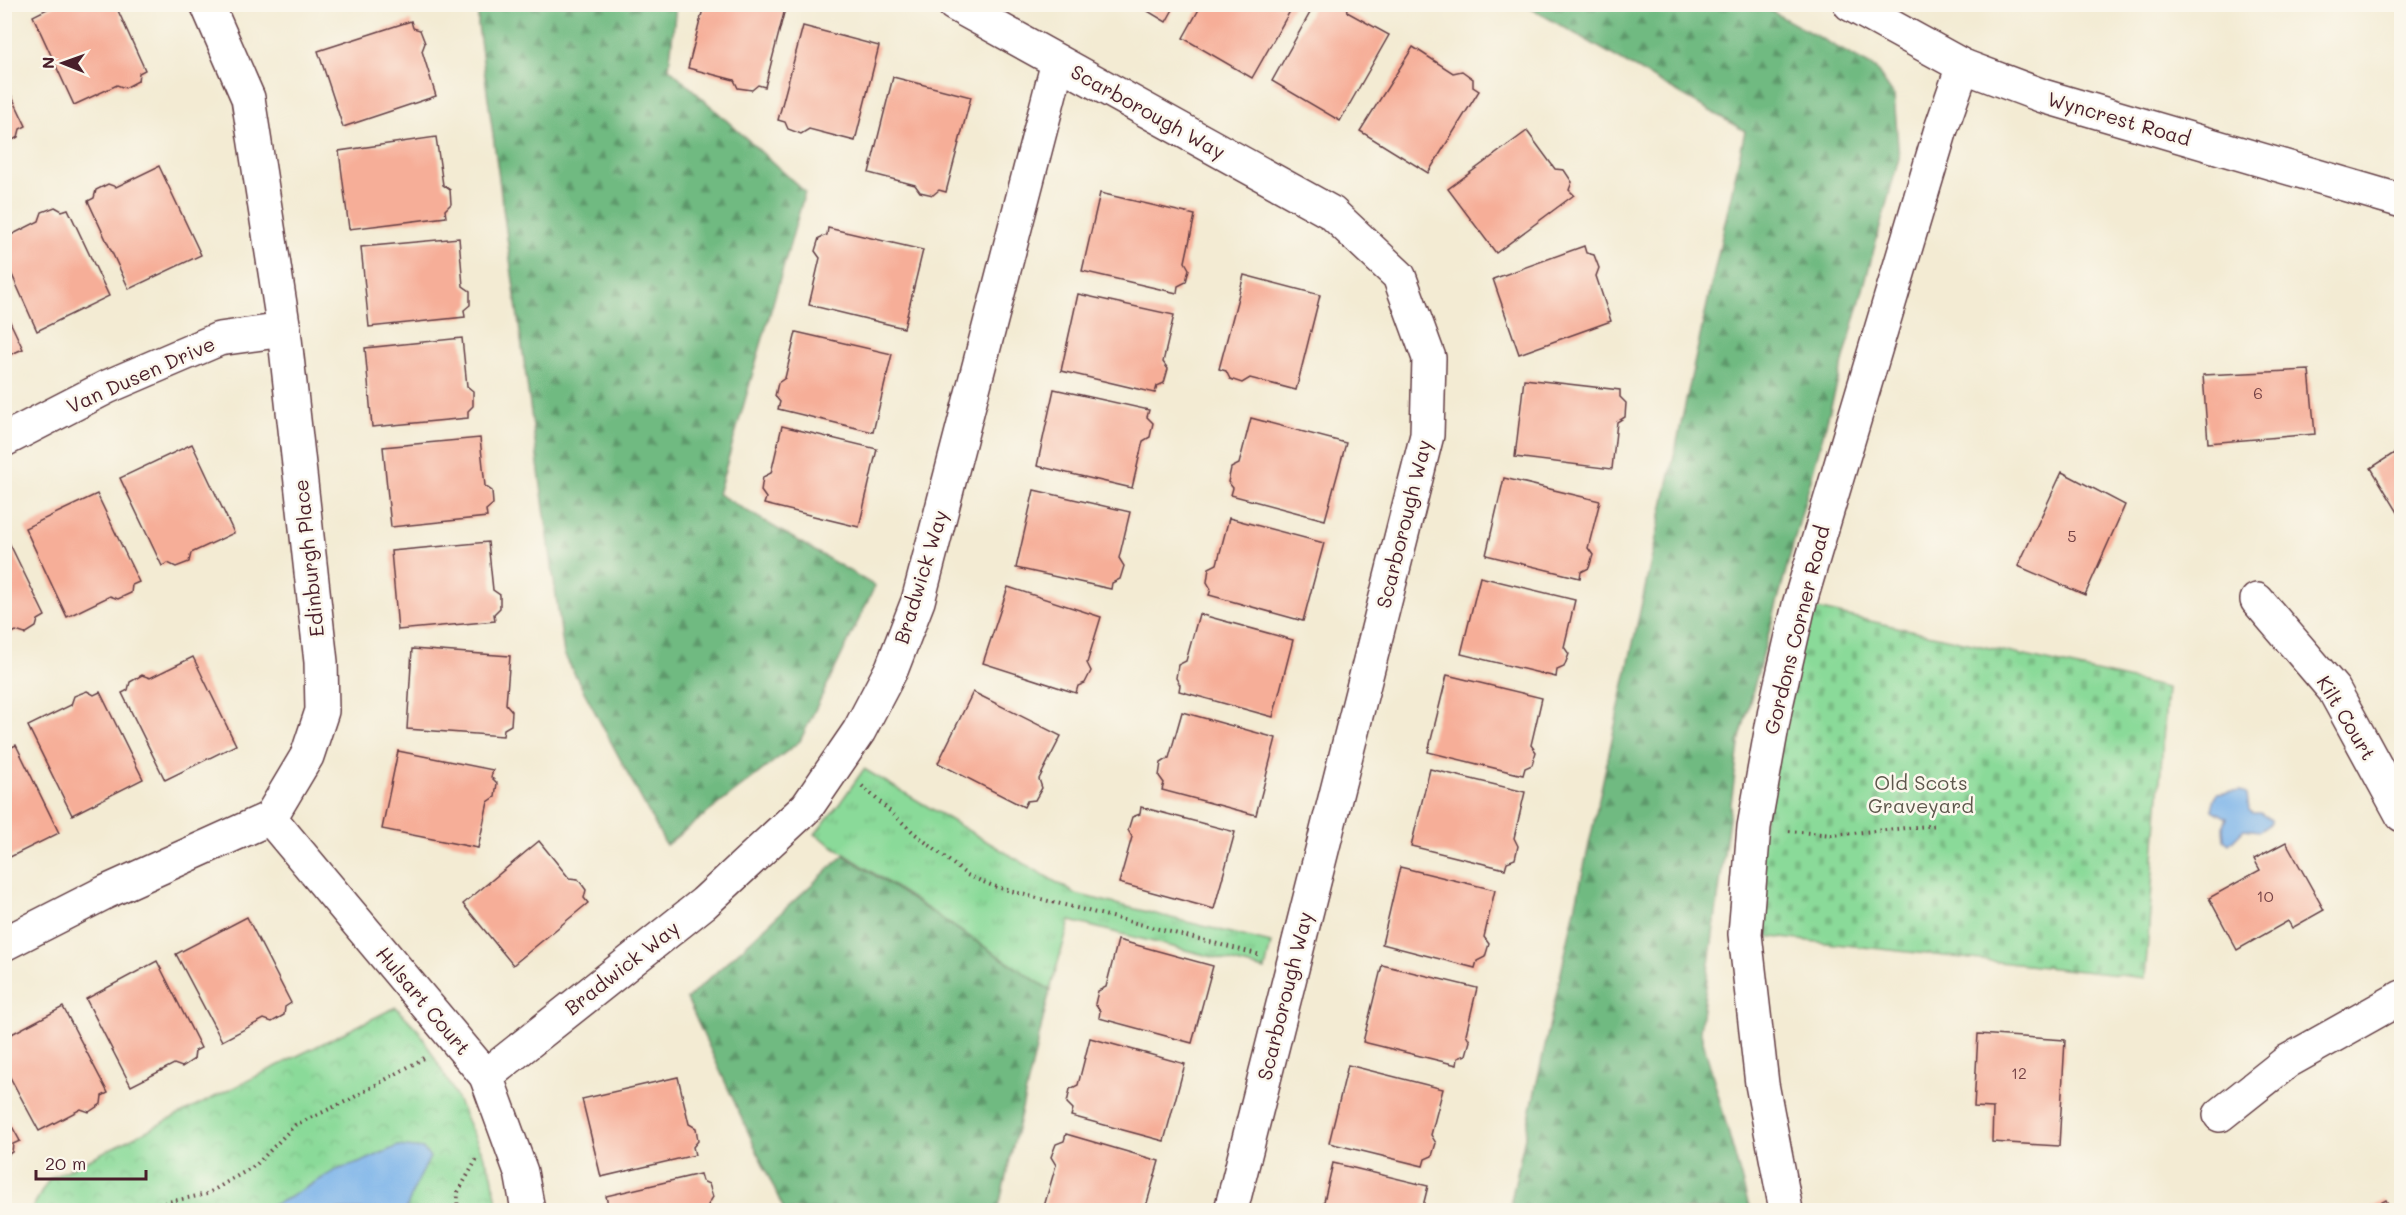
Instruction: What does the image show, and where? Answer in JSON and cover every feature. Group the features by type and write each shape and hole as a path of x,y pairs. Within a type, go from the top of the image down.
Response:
{"street":[{"name":"Edinburgh Place","path":"207,4 248,98 284,330 321,662 322,711 307,756 270,818"},
{"name":"Scarborough Way","path":"954,4 1332,213 1399,276 1429,358 1427,435 1231,1210"},
{"name":"Wyncrest Road","path":"1850,4 1963,66 2043,96 2402,201"},
{"name":"Bradwick Way","path":"486,1076 704,903 807,807 859,731 892,668 918,601 1058,62"},
{"name":"Gordons Corner Road","path":"1786,1210 1762,1084 1745,933 1754,827 1775,710 1799,605 1941,129 1963,66"},
{"name":"Van Dusen Drive","path":"4,440 107,387 219,339 284,330"},
{"name":"Kilt Court","path":"2257,600 2334,690 2402,815"},
{"path":"4,944 106,892 270,818"},
{"name":"Hulsart Court","path":"270,818 486,1076 521,1172 528,1210"},
{"path":"2220,1115 2288,1061 2402,997"}],"path":[{"path":"837,763 914,833 967,875 993,886 1033,897 1293,963"},
{"path":"1797,832 1832,836 1938,825"},
{"path":"129,1210 207,1194 256,1165 295,1125 358,1095 432,1054 454,1038"},
{"path":"457,1210 458,1192 481,1150 510,1140"}],"green space":[{"path":"478,5 676,5 669,68 805,192 718,494 875,586 800,741 666,845 564,654 478,25"},
{"path":"1525,5 1760,5 1875,68 1894,96 1899,158 1740,738 1700,1030 1750,1210 1515,1210 1511,1201 1745,131"},
{"name":"Old Scots Graveyard","path":"1799,605 2167,688 2145,978 1745,934"},
{"path":"864,769 1076,894 1271,943 1265,970 1070,921 1050,990 815,834"},
{"path":"844,855 1050,990 998,1210 784,1210 687,999"},
{"path":"396,1007 419,1031 452,1088 492,1174 498,1210 31,1210 49,1179"}],"water":[{"path":"2241,791 2247,795 2249,810 2252,813 2260,813 2271,820 2271,823 2260,831 2244,829 2229,844 2224,840 2223,827 2227,818 2213,810 2213,800 2217,794"},
{"path":"398,1146 423,1149 430,1157 406,1210 262,1210 290,1197 336,1170"}],"building":[{"path":"57,4 115,4 145,70 139,73 138,81 125,88 117,85 74,105 33,16"},
{"path":"1136,4 1176,4 1166,22"},
{"path":"1202,4 1294,4 1252,78 1183,38"},
{"path":"1315,4 1346,4 1347,12 1389,35 1340,121 1272,81"},
{"path":"704,5 786,5 765,87 758,85 752,90 738,88 734,80 688,68"},
{"path":"411,21 413,28 420,30 425,43 422,51 436,96 343,127 318,51"},
{"path":"803,26 879,46 855,141 809,129 801,134 788,129 785,122 778,120"},
{"path":"1413,47 1453,73 1462,71 1473,79 1473,87 1479,91 1428,173 1360,131"},
{"path":"893,77 971,97 946,192 939,190 933,195 920,192 915,185 869,173"},
{"path":"4,80 26,126 20,129 18,137 6,144 4,143"},
{"path":"1527,131 1555,169 1564,170 1572,182 1569,190 1574,195 1496,253 1448,189"},
{"path":"436,137 443,185 450,190 451,204 445,210 446,217 349,229 339,151"},
{"path":"159,166 201,255 129,289 88,201 94,198 96,190 108,184 116,187"},
{"path":"1100,193 1195,215 1185,262 1189,269 1186,282 1178,286 1177,293 1082,271"},
{"path":"55,207 62,211 68,209 109,296 37,331 5,259 5,238 39,221 42,212"},
{"path":"828,228 923,250 904,328 809,305 820,258 815,251 819,238 827,235"},
{"path":"459,238 463,286 470,291 470,305 464,310 465,317 369,327 361,247"},
{"path":"1584,246 1586,253 1594,255 1599,268 1596,276 1611,321 1519,354 1493,279"},
{"path":"1244,275 1320,295 1296,390 1250,378 1242,383 1230,379 1226,371 1219,369"},
{"path":"1078,294 1174,315 1163,362 1168,369 1164,383 1157,386 1155,393 1061,371"},
{"path":"4,309 23,349 4,357"},
{"path":"796,332 892,354 873,432 778,409 780,402 775,396 778,383 785,378"},
{"path":"462,338 467,386 473,391 473,406 468,411 468,418 372,427 365,348"},
{"path":"2309,370 2315,434 2208,443 2203,375"},
{"path":"1524,379 1620,390 1620,397 1626,403 1625,417 1617,422 1612,469 1515,457"},
{"path":"1054,389 1149,410 1147,417 1153,423 1150,437 1143,441 1132,488 1037,466"},
{"path":"1251,418 1346,443 1325,520 1231,495 1233,488 1228,482 1231,468 1239,464"},
{"path":"782,426 877,449 859,527 764,504 766,498 761,491 763,477 771,473"},
{"path":"480,438 485,486 492,491 493,504 486,510 487,517 391,527 383,447"},
{"path":"192,444 234,533 191,553 189,562 176,567 168,563 162,566 120,478"},
{"path":"2402,448 2402,519 2371,468"},
{"path":"2062,472 2125,505 2085,595 2018,566"},
{"path":"1504,478 1600,501 1588,548 1593,555 1589,568 1581,572 1580,578 1486,555"},
{"path":"1034,490 1130,512 1119,558 1124,566 1120,579 1112,583 1111,589 1016,568"},
{"path":"97,494 139,582 132,585 131,593 118,599 110,596 67,617 25,528"},
{"path":"1229,518 1324,543 1303,621 1209,595 1211,589 1207,582 1209,568 1217,564"},
{"path":"4,532 45,616 38,620 36,627 25,634 16,631 4,637"},
{"path":"488,542 493,590 500,595 500,608 494,614 495,621 398,630 391,551"},
{"path":"1480,577 1575,600 1564,647 1569,654 1564,667 1557,670 1556,677 1461,654"},
{"path":"1008,587 1101,617 1087,663 1091,671 1085,683 1078,686 1076,693 983,663"},
{"path":"1199,614 1293,640 1273,717 1179,691 1180,685 1176,678 1178,665 1186,661"},
{"path":"412,649 510,656 506,704 512,711 511,725 504,729 503,736 407,729"},
{"path":"193,657 236,745 165,780 122,693 128,690 130,682 142,675 150,678"},
{"path":"1447,675 1542,698 1531,745 1536,752 1532,765 1525,768 1523,775 1428,752"},
{"path":"87,691 94,695 100,692 143,779 72,815 28,726 71,705 74,696"},
{"path":"973,692 1061,736 1039,779 1042,788 1035,800 1027,801 1024,807 938,763"},
{"path":"1182,712 1276,738 1256,815 1162,790 1164,783 1159,776 1161,763 1169,758"},
{"path":"16,745 59,833 4,860 4,746 10,748"},
{"path":"398,751 493,770 491,777 497,783 495,797 488,802 478,848 382,829"},
{"path":"1430,769 1525,792 1514,838 1518,846 1515,859 1507,862 1505,869 1411,846"},
{"path":"1141,807 1235,832 1214,909 1119,883 1132,837 1128,830 1132,817 1140,814"},
{"path":"539,841 569,878 578,879 586,890 584,898 588,903 513,965 463,904"},
{"path":"2286,842 2324,910 2292,928 2288,921 2237,950 2209,898 2260,870 2254,859"},
{"path":"1400,867 1495,890 1484,937 1489,944 1485,957 1477,961 1475,968 1382,944"},
{"path":"247,917 291,1003 285,1007 284,1015 272,1022 264,1019 222,1041 176,954"},
{"path":"1118,940 1213,966 1192,1043 1099,1018 1100,1011 1095,1004 1098,991 1106,987"},
{"path":"157,961 201,1048 195,1051 194,1059 182,1067 174,1064 131,1086 86,999"},
{"path":"1382,965 1477,988 1466,1034 1470,1041 1466,1055 1458,1058 1457,1065 1363,1042"},
{"path":"63,1007 108,1093 102,1096 101,1104 89,1112 81,1109 39,1131 4,1066 4,1038"},
{"path":"1978,1034 2065,1040 2059,1146 1992,1142 1993,1108 1974,1107"},
{"path":"1090,1038 1185,1064 1164,1141 1071,1116 1073,1109 1067,1103 1070,1089 1078,1085"},
{"path":"1348,1065 1443,1089 1431,1135 1436,1143 1432,1156 1425,1159 1423,1166 1329,1143"},
{"path":"678,1077 689,1124 696,1128 698,1141 693,1147 695,1155 601,1177 582,1099"},
{"path":"4,1112 20,1141 13,1144 12,1152 4,1157"},
{"path":"1066,1134 1159,1161 1145,1210 1043,1210 1056,1165 1051,1157 1056,1144 1064,1141"},
{"path":"1333,1163 1428,1186 1422,1210 1322,1210"},
{"path":"700,1174 702,1181 709,1184 713,1197 708,1205 710,1210 609,1210 606,1196"},
{"path":"2386,1200 2391,1210 2368,1210"}]}
